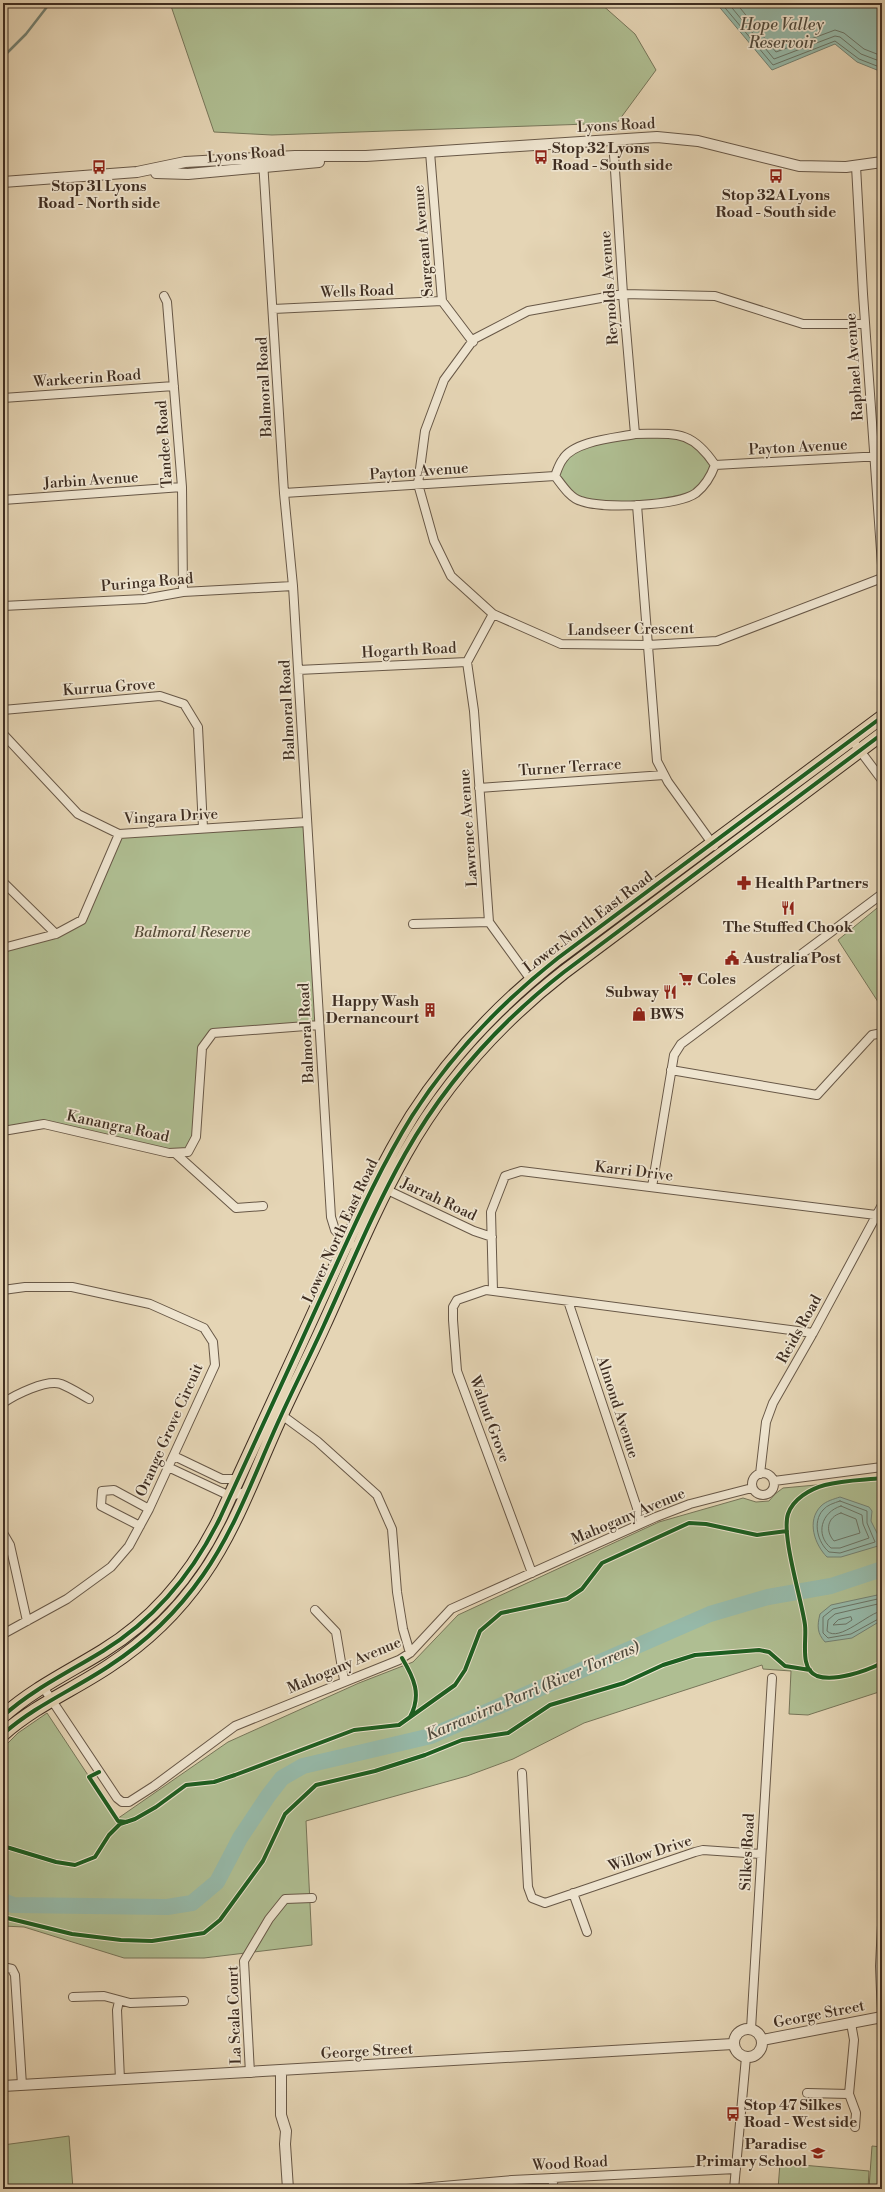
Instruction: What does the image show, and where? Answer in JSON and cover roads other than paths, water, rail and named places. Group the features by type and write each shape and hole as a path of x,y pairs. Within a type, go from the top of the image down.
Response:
{"main road":[{"name":"Lower North East Road","path":"381,1187 406,1152 436,1105 475,1055 505,1023 564,972 721,855 856,745 882,717"},
{"name":"Lower North East Road","path":"3,1734 25,1716 50,1699 120,1658 142,1641 174,1612 196,1585 218,1553 246,1492 276,1411 352,1246 381,1187 403,1131 442,1074 484,1024 531,980 712,843 856,745 882,734"},
{"name":"Lower North East Road","path":"3,1716 43,1687 119,1640 158,1608 177,1586 199,1556 238,1479 276,1411"}],"street":[{"name":"Lyons Road","path":"3,182 146,171 185,162 263,163 657,137 679,138 718,145 784,163 814,167 856,166 882,162"},
{"name":"Reynolds Avenue","path":"613,139 623,294 635,434"},
{"name":"Sargeant Avenue","path":"430,152 442,301 473,342"},
{"name":"Balmoral Road","path":"263,163 284,493 293,586 331,1217 335,1230 352,1246"},
{"name":"Raphael Avenue","path":"856,166 865,324 878,456 882,565"},
{"name":"Landseer Crescent","path":"865,324 803,324 715,296 623,294 528,311 473,342 444,380 425,431 418,484 434,541 451,576 493,614 561,644 648,645 717,641 882,578"},
{"name":"Tandee Road","path":"164,296 167,302 182,488 183,592"},
{"name":"Wells Road","path":"273,309 442,301"},
{"name":"Warkeerin Road","path":"3,398 174,386"},
{"path":"635,434 673,434 690,439 704,449 715,465 709,481 696,493 678,500 636,505 598,505 580,501 566,490 554,476 563,458 577,448 596,441 635,434"},
{"name":"Payton Avenue","path":"715,465 878,456"},
{"name":"Payton Avenue","path":"284,493 554,476"},
{"name":"Jarbin Avenue","path":"3,500 182,488"},
{"path":"636,505 657,761 664,774 721,855"},
{"name":"Puringa Road","path":"3,606 144,599 183,592 293,586"},
{"name":"Hogarth Road","path":"298,670 467,662 493,614"},
{"name":"Lawrence Avenue","path":"467,662 474,711 489,922"},
{"name":"Kurrua Grove","path":"3,710 160,696 184,704 198,727 203,828"},
{"name":"Vingara Drive","path":"3,734 78,814 119,834 307,822"},
{"path":"856,745 882,780"},
{"name":"Turner Terrace","path":"479,788 664,774"},
{"path":"3,948 56,934 82,920 119,834"},
{"path":"3,882 56,934"},
{"path":"652,1187 671,1070 674,1056 681,1044 882,894"},
{"path":"413,924 489,922 531,980"},
{"name":"Kanangra Road","path":"3,1131 44,1124 175,1153 188,1152 196,1138 202,1048 213,1033 319,1025"},
{"path":"671,1070 817,1095 872,1035 882,1033"},
{"path":"175,1153 236,1208 263,1206"},
{"name":"Karri Drive","path":"489,1290 492,1212 505,1176 521,1171 876,1215"},
{"name":"Jarrah Road","path":"381,1187 474,1231 492,1236"},
{"name":"Reids Road","path":"760,1474 766,1422 773,1403 813,1334 882,1205"},
{"name":"Orange Grove Circuit","path":"3,1290 25,1287 72,1287 103,1292 150,1304 204,1328 213,1342 215,1366 149,1509 129,1546 111,1567 67,1600 3,1634"},
{"path":"489,1290 813,1334"},
{"name":"Walnut Grove","path":"489,1290 457,1300 453,1307 455,1361 463,1389 532,1573"},
{"name":"Almond Avenue","path":"568,1301 642,1523"},
{"path":"3,1403 34,1387 60,1384 89,1399"},
{"path":"276,1411 317,1441 377,1495 392,1529 397,1592 403,1629 410,1653"},
{"path":"174,1456 222,1479 238,1479"},
{"path":"168,1467 230,1496 246,1492"},
{"path":"774,1481 882,1467"},
{"path":"760,1474 767,1474 774,1481 772,1492 766,1495 758,1494 752,1488 753,1480 760,1474"},
{"name":"Mahogany Avenue","path":"43,1687 116,1798 122,1802 129,1802 154,1786 236,1726 344,1680 399,1660 410,1653 451,1609 642,1523 690,1504 752,1488"},
{"path":"140,1526 101,1506 102,1491 114,1490 149,1509"},
{"path":"3,1533 10,1545 27,1621"},
{"path":"315,1610 336,1632 344,1680"},
{"name":"Silkes Road","path":"751,2029 772,1678"},
{"name":"Willow Drive","path":"522,1773 530,1892 532,1898 545,1902 695,1852 707,1850 761,1854"},
{"path":"573,1893 587,1932"},
{"name":"La Scala Court","path":"250,2073 244,1961 269,1919 285,1899 312,1898"},
{"path":"882,1926 880,1966 882,2017"},
{"path":"3,1967 12,1968 16,1976 22,2085"},
{"path":"73,1997 104,1996 130,2003 184,2000"},
{"path":"119,2001 117,2010 120,2080"},
{"name":"George Street","path":"762,2040 882,2017"},
{"path":"851,2023 854,2040 849,2094 856,2113 855,2127"},
{"path":"745,2029 751,2029 757,2032 762,2040 758,2053 746,2057 738,2053 733,2044 737,2034 745,2029"},
{"name":"George Street","path":"3,2086 250,2073 733,2044"},
{"path":"734,2189 746,2057"},
{"path":"281,2071 281,2115 286,2131 285,2144 288,2189"},
{"path":"807,2093 849,2094"},
{"name":"Wood Road","path":"407,2189 552,2178 736,2169"},
{"path":"552,2178 554,2189"}],"water":[{"name":"Hope Valley Reservoir","path":"716,3 882,3 882,72 857,62 835,44 772,70"},
{"path":"840,1497 869,1507 872,1511 871,1521 881,1541 878,1546 841,1557 827,1557 823,1552 814,1533 813,1526 816,1512 823,1504"},
{"path":"882,1594 882,1620 852,1638 825,1642 822,1639 818,1629 820,1614 831,1605"},
{"path":"3,1896 17,1900 62,1905 26,1910 3,1905"}],"waterway":[{"path":"3,57 26,34 50,3"},
{"name":"Karrawirra Parri (River Torrens)","path":"3,1901 13,1905 167,1907 192,1903 217,1882 240,1838 282,1778 303,1766 431,1736 710,1614 768,1597 831,1586 882,1569"}],"place":[{"name":"Stop 32 Lyons Road - South side","path":"541,157"},
{"name":"Stop 31 Lyons Road - North side","path":"99,167"},
{"name":"Stop 32A Lyons Road - South side","path":"776,176"},
{"name":"Health Partners","path":"744,883"},
{"name":"The Stuffed Chook","path":"788,908"},
{"name":"Australia Post","path":"732,958"},
{"name":"Coles","path":"686,979"},
{"name":"Subway","path":"670,992"},
{"name":"Happy Wash Dernancourt","path":"430,1010"},
{"name":"BWS","path":"639,1014"},
{"name":"Stop 47 Silkes Road - West side","path":"733,2114"},
{"name":"Paradise Primary School","path":"818,2153"}],"park label":[{"name":"Balmoral Reserve","path":"192,932"}]}
